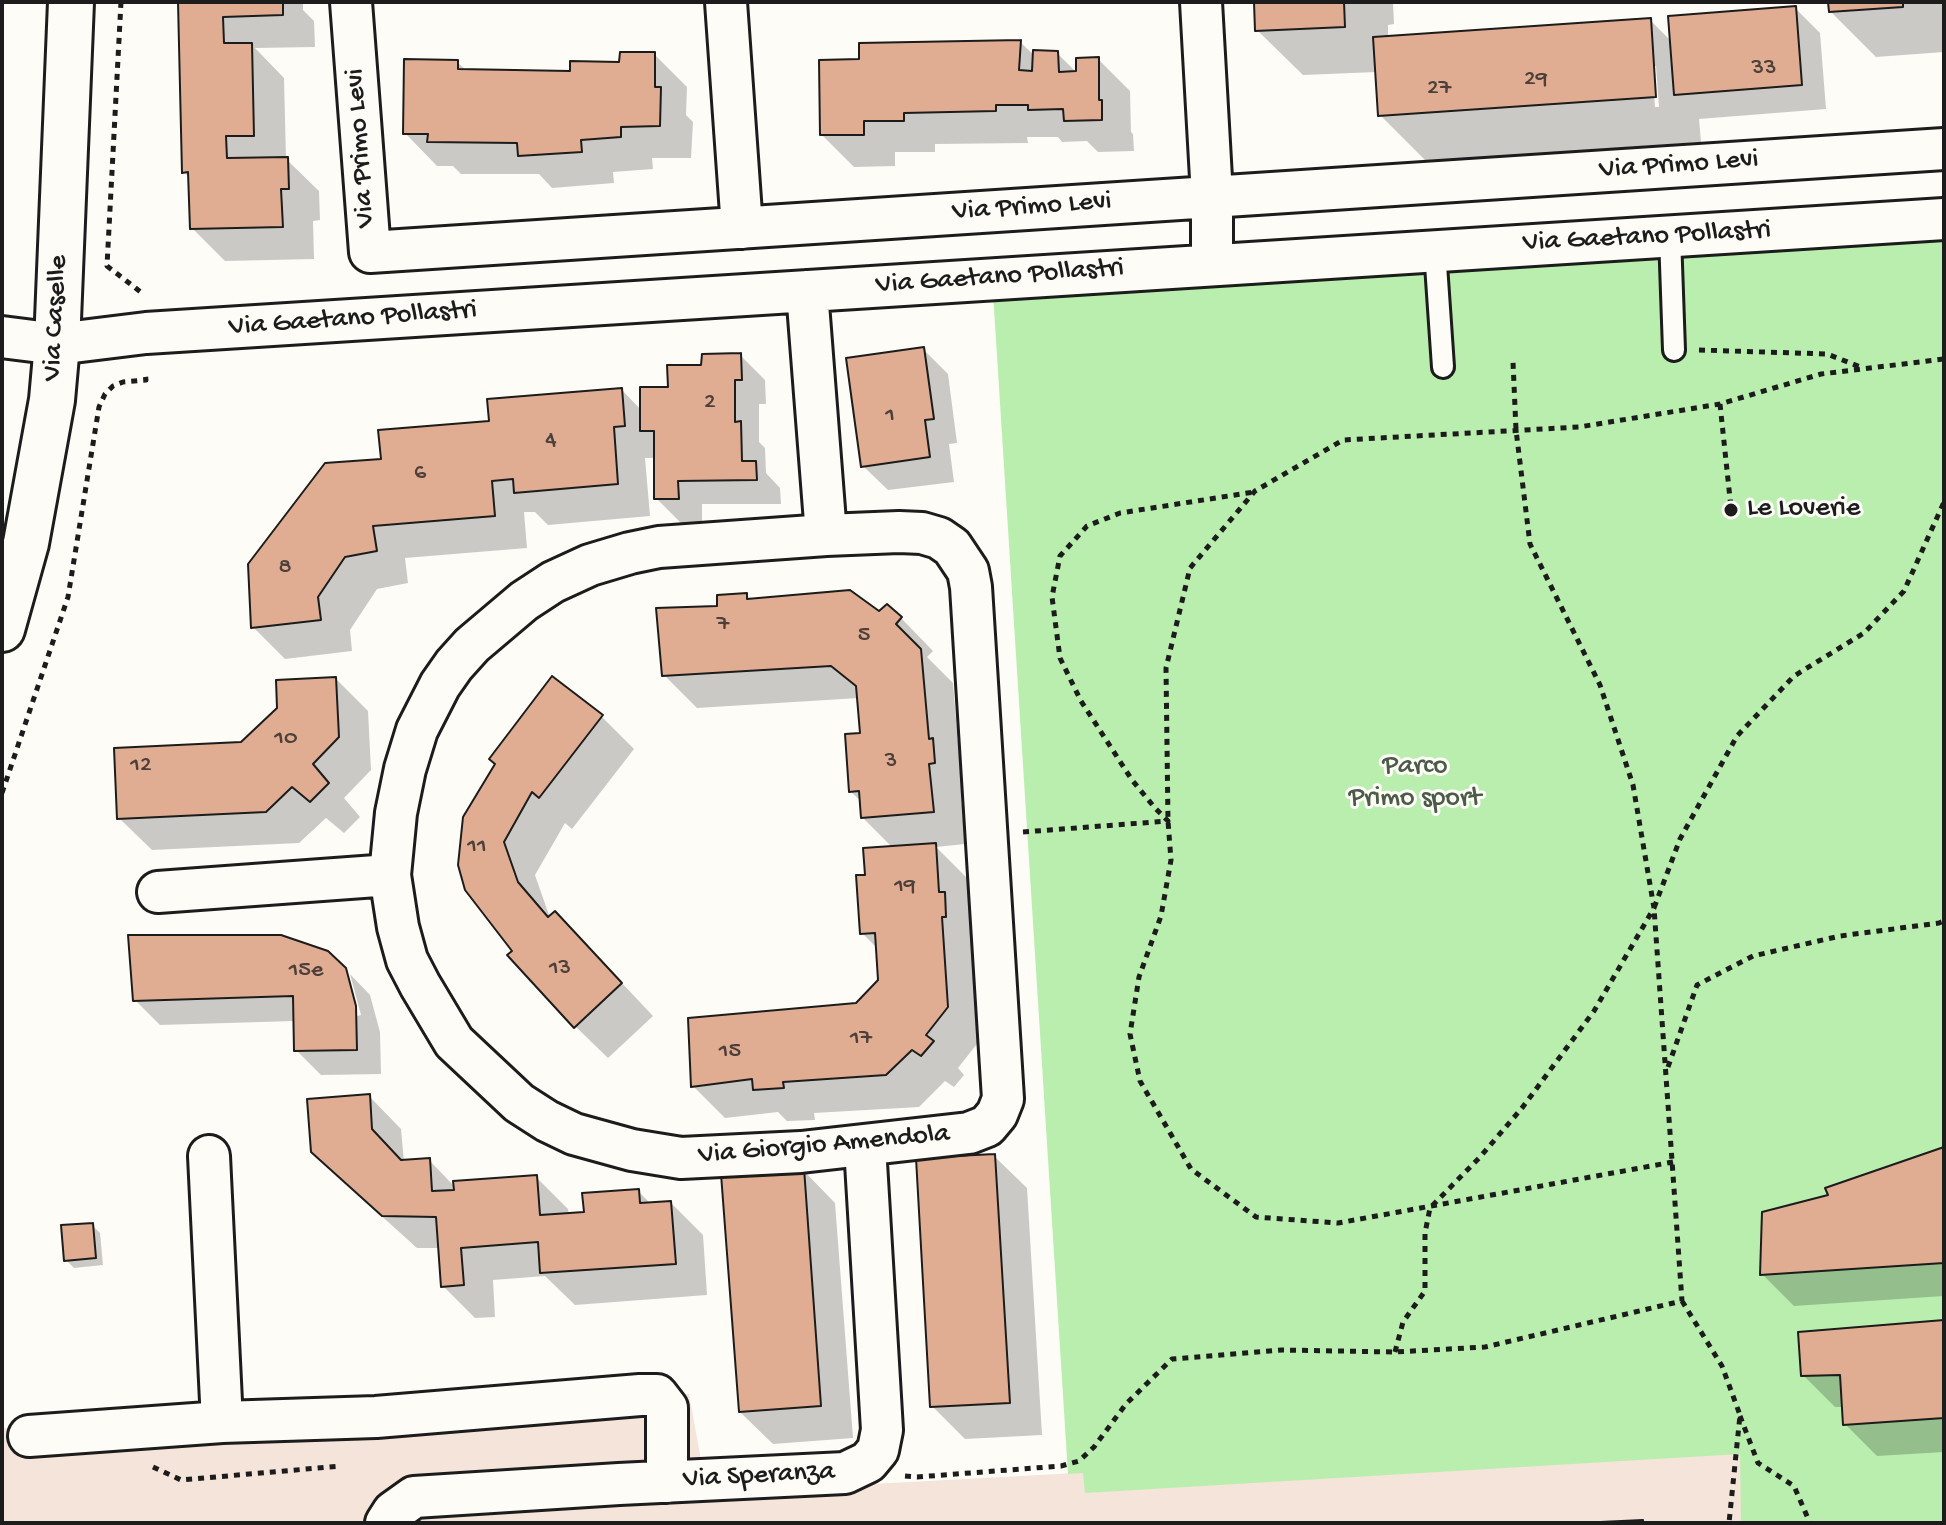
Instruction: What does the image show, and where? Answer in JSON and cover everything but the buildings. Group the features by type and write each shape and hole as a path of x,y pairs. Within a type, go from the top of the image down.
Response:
{"street":[{"name":"Via Caselle","path":"2,629 26,543 52,400 71,2"},
{"name":"Via Primo Levi","path":"351,2 370,252 1944,149"},
{"path":"726,2 742,228"},
{"path":"1201,2 1212,196 1212,264"},
{"name":"Via Gaetano Pollastri","path":"2,337 57,344 146,333 1944,219"},
{"path":"807,291 826,535"},
{"name":"Via Giorgio Amendola","path":"922,533 939,538 952,547 968,571 987,836 1003,1099 997,1114 987,1126 969,1133 750,1156 681,1158 632,1150 574,1134 519,1103 454,1042 441,1021 407,960 390,875 396,813 417,730 454,665 472,645 524,601 553,582 590,565 630,553 659,547 826,535 922,533"},
{"path":"158,892 390,875"},
{"name":"Via Speranza","path":"386,1523 393,1512 414,1497 845,1473 868,1462 878,1450 882,1430 865,1146"},
{"path":"209,1156 222,1422"},
{"path":"29,1436 222,1422 376,1417 657,1395 667,1408 667,1482"}],"lane":[{"path":"1670,236 1674,350"},
{"path":"1435,250 1443,367"}],"path":[{"path":"121,2 107,266 146,296"},
{"path":"1674,350 1827,354 1863,369"},
{"path":"1673,1162 1338,1223 1256,1217 1191,1169 1140,1081 1130,1034 1139,977 1161,916 1171,860 1166,668 1190,568 1255,491 1343,440 1579,427 1720,404 1821,374 1944,359"},
{"path":"1513,362 1516,430 1530,544 1600,685 1633,785 1654,908 1682,1301 1722,1366 1758,1463 1794,1486 1810,1523"},
{"path":"2,793 68,597 99,407 113,386 146,380 145,367"},
{"path":"1720,404 1731,508"},
{"path":"1168,821 1132,780 1081,701 1060,658 1052,597 1060,556 1087,526 1120,513 1255,491"},
{"path":"1395,1352 1403,1322 1425,1291 1425,1233 1430,1208 1522,1108 1594,1011 1654,908 1680,839 1737,736 1794,676 1864,633 1904,591 1944,502"},
{"path":"987,836 1168,821"},
{"path":"1667,1072 1697,985 1753,956 1840,936 1944,921"},
{"path":"845,1473 917,1477 1061,1466 1079,1461 1094,1447 1126,1404 1172,1359 1282,1350 1395,1352 1485,1347 1682,1301"},
{"path":"1729,1523 1740,1415"}],"shaded area":[{"path":"689,1394 707,1493 1741,1437 1741,1523 2,1523 2,1428 46,1433"}],"green space":[{"name":"Parco Primo sport","path":"1944,216 1944,1523 1741,1523 1740,1454 1085,1493 1083,1473 1068,1474 992,277"}],"place":[{"name":"Le Loverie","path":"1731,510"}]}
